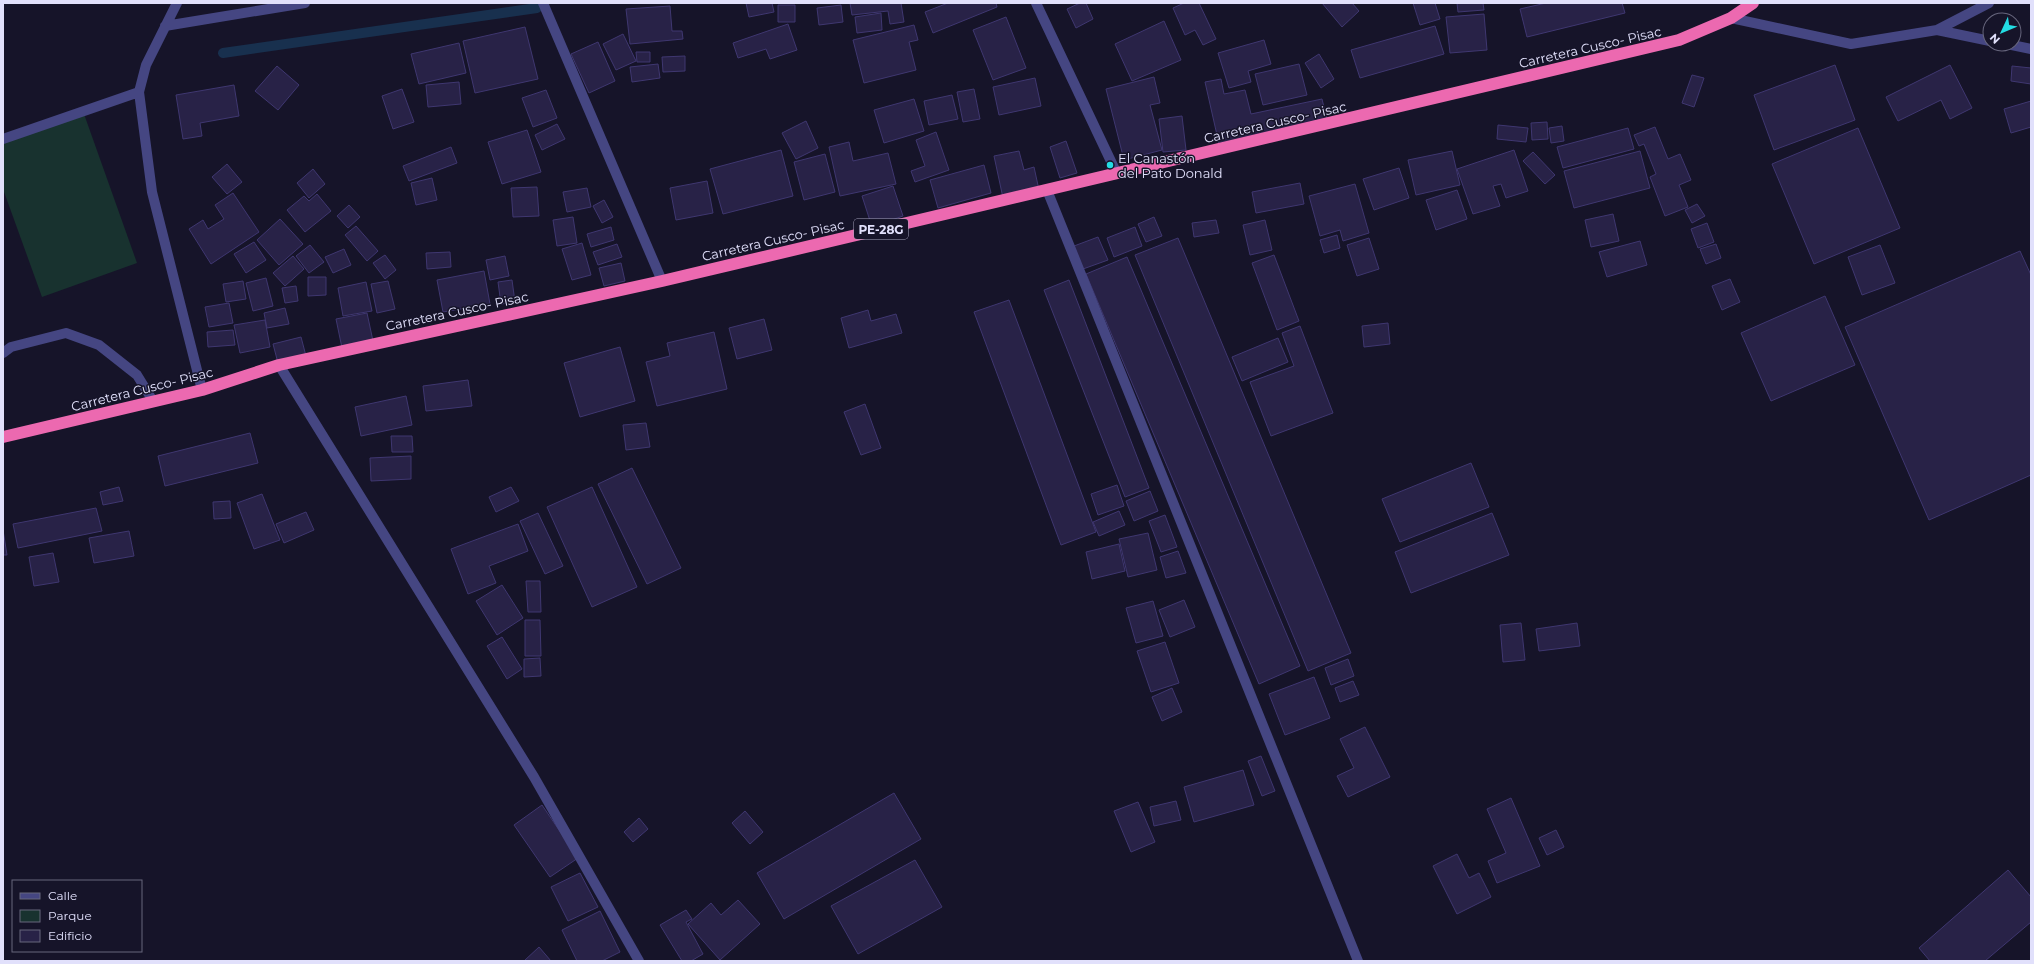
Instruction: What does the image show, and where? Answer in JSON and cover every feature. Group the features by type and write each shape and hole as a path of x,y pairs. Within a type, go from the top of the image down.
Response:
{"highway":[{"name":"Carretera Cusco- Pisac","path":"3,437 202,390 279,365 662,280 1117,174 1679,40 1731,18 1753,3"}],"street":[{"path":"177,3 146,65 139,92 152,192 202,390"},
{"path":"165,26 305,3"},
{"path":"543,3 662,280"},
{"path":"1036,3 1117,174"},
{"path":"1731,18 1851,44 1937,30 1989,3"},
{"path":"1937,30 1982,39"},
{"path":"3,139 139,92"},
{"path":"1047,190 1358,961"},
{"path":"3,353 11,347 66,332 99,345 137,375 153,402"},
{"path":"279,365 534,777 638,961"}],"green space":[{"path":"84,114 137,263 42,297 3,189 3,143"}],"building":[{"path":"746,3 772,3 774,12 749,17"},
{"path":"850,3 901,3 904,22 890,24 888,11 852,15"},
{"path":"948,3 996,3 997,7 933,33 925,12"},
{"path":"1080,3 1086,3 1093,19 1076,28 1067,9"},
{"path":"1184,3 1199,3 1216,39 1203,45 1195,30 1185,35 1173,8"},
{"path":"1322,3 1352,3 1359,11 1342,27"},
{"path":"1413,3 1435,3 1440,19 1420,25"},
{"path":"1457,3 1483,3 1484,10 1458,12"},
{"path":"1546,3 1622,3 1625,13 1527,37 1520,9"},
{"path":"778,5 795,5 795,22 778,22"},
{"path":"841,5 843,22 819,25 817,8"},
{"path":"670,6 672,31 682,31 683,39 630,44 626,9"},
{"path":"881,13 882,30 857,33 855,17"},
{"path":"1484,14 1487,50 1450,53 1446,17"},
{"path":"1006,17 1026,68 993,80 973,30"},
{"path":"1164,21 1181,60 1132,81 1115,44"},
{"path":"788,24 797,50 770,59 766,49 738,58 733,43"},
{"path":"914,25 918,40 909,42 916,70 864,83 853,40"},
{"path":"1435,26 1444,54 1360,78 1351,50"},
{"path":"525,27 538,79 475,93 463,41"},
{"path":"623,34 636,61 616,70 603,44"},
{"path":"1264,40 1271,64 1248,71 1251,82 1229,88 1218,53"},
{"path":"598,42 615,81 589,93 571,54"},
{"path":"459,43 466,73 419,84 411,54"},
{"path":"636,52 650,52 650,62 637,62"},
{"path":"1319,54 1334,79 1321,88 1305,63"},
{"path":"685,56 685,71 663,72 662,57"},
{"path":"658,64 660,78 632,82 630,67"},
{"path":"1299,64 1307,95 1263,105 1255,74"},
{"path":"1835,65 1855,120 1774,150 1754,95"},
{"path":"1950,65 1972,108 1950,119 1941,100 1898,121 1886,97"},
{"path":"277,66 299,85 278,110 255,91"},
{"path":"2012,66 2031,68 2031,84 2011,81"},
{"path":"1692,75 1704,78 1694,107 1682,103"},
{"path":"1154,77 1160,103 1150,105 1162,150 1124,160 1106,89"},
{"path":"1035,78 1041,106 999,115 993,87"},
{"path":"1221,79 1224,94 1245,90 1251,114 1322,99 1327,120 1219,144 1205,82"},
{"path":"459,82 461,104 428,107 426,85"},
{"path":"234,85 239,116 200,123 202,136 183,139 176,95"},
{"path":"402,89 414,122 393,129 382,96"},
{"path":"974,89 980,119 963,122 957,92"},
{"path":"546,90 557,118 533,127 522,98"},
{"path":"952,95 958,119 929,125 924,101"},
{"path":"914,99 924,131 884,143 874,110"},
{"path":"2031,101 2031,127 2011,133 2004,109"},
{"path":"1182,116 1186,150 1163,152 1159,119"},
{"path":"806,121 818,148 796,159 782,133"},
{"path":"1547,122 1548,139 1532,140 1531,123"},
{"path":"557,124 565,139 542,150 535,135"},
{"path":"1498,125 1528,128 1526,142 1497,139"},
{"path":"1562,126 1564,141 1551,143 1549,128"},
{"path":"1655,127 1668,159 1680,154 1691,180 1679,185 1688,207 1665,216 1650,177 1656,174 1644,144 1639,146 1634,135"},
{"path":"1628,128 1634,149 1563,168 1557,147"},
{"path":"1858,128 1900,228 1814,264 1772,164"},
{"path":"527,130 541,172 502,184 488,142"},
{"path":"936,132 949,170 915,182 911,171 925,166 916,140"},
{"path":"1066,141 1077,173 1060,178 1050,147"},
{"path":"849,142 853,161 888,153 896,184 840,196 829,147"},
{"path":"451,147 457,163 409,181 403,166"},
{"path":"781,150 793,196 723,214 710,169"},
{"path":"1514,150 1528,191 1506,198 1501,184 1493,186 1500,206 1473,214 1457,169"},
{"path":"1019,151 1024,170 1034,167 1039,190 1003,198 994,156"},
{"path":"1452,151 1460,185 1416,195 1408,160"},
{"path":"1640,151 1650,188 1574,208 1564,171"},
{"path":"1533,152 1555,175 1545,184 1523,161"},
{"path":"825,154 835,192 804,200 794,162"},
{"path":"227,164 242,182 227,194 212,177"},
{"path":"984,165 991,193 938,208 930,180"},
{"path":"1399,168 1409,198 1374,210 1363,179"},
{"path":"313,169 325,184 309,198 297,183"},
{"path":"432,178 437,200 416,205 411,183"},
{"path":"707,181 713,213 676,220 670,188"},
{"path":"1300,183 1304,204 1256,213 1252,192"},
{"path":"1355,184 1369,233 1343,241 1340,230 1320,236 1309,196"},
{"path":"893,186 903,216 872,227 862,196"},
{"path":"537,187 539,216 513,217 511,188"},
{"path":"587,188 591,207 567,212 563,192"},
{"path":"1457,190 1467,219 1436,230 1426,200"},
{"path":"233,193 259,232 211,264 189,229 203,220 208,229 224,219 215,205"},
{"path":"317,194 331,211 305,232 287,210 304,196 309,201"},
{"path":"604,200 613,217 602,223 593,206"},
{"path":"1697,204 1705,216 1692,223 1685,210"},
{"path":"349,205 360,217 348,228 337,216"},
{"path":"1613,214 1619,241 1591,247 1585,220"},
{"path":"573,217 577,243 557,246 553,220"},
{"path":"1154,217 1162,236 1146,242 1138,224"},
{"path":"280,219 303,244 279,265 257,240"},
{"path":"1216,220 1219,233 1194,237 1192,223"},
{"path":"1265,220 1272,250 1250,255 1243,225"},
{"path":"1707,223 1714,242 1698,248 1691,229"},
{"path":"356,226 378,251 367,261 345,235"},
{"path":"611,227 614,240 591,247 587,234"},
{"path":"1135,227 1142,246 1114,257 1107,238"},
{"path":"1337,235 1340,248 1324,253 1320,240"},
{"path":"1098,237 1108,260 1083,269 1074,246"},
{"path":"1178,238 1351,653 1308,671 1135,255"},
{"path":"1369,238 1379,269 1357,276 1347,245"},
{"path":"1640,241 1647,265 1607,277 1599,252"},
{"path":"254,242 266,260 246,273 234,254"},
{"path":"582,243 591,275 572,280 562,249"},
{"path":"617,244 622,257 598,265 593,252"},
{"path":"1716,244 1721,258 1706,264 1700,249"},
{"path":"310,245 324,262 309,273 296,256"},
{"path":"1880,245 1895,283 1862,295 1848,257"},
{"path":"344,249 351,265 333,273 325,257"},
{"path":"2020,251 2031,275 2031,475 1929,520 1845,327"},
{"path":"450,252 451,267 427,269 426,253"},
{"path":"385,255 396,270 385,279 373,263"},
{"path":"1274,255 1299,321 1277,330 1252,263"},
{"path":"293,256 304,269 285,286 273,273"},
{"path":"505,256 509,276 490,280 486,260"},
{"path":"1127,257 1300,666 1259,684 1086,274"},
{"path":"621,263 625,281 604,286 599,268"},
{"path":"484,271 490,304 443,312 437,280"},
{"path":"308,277 326,277 326,295 308,296"},
{"path":"266,278 273,306 253,311 246,283"},
{"path":"1730,279 1740,302 1722,310 1712,286"},
{"path":"512,280 515,302 501,304 498,282"},
{"path":"1069,280 1149,488 1125,497 1044,290"},
{"path":"243,281 246,299 226,302 223,284"},
{"path":"388,281 395,309 377,313 371,284"},
{"path":"366,282 372,311 343,316 338,288"},
{"path":"296,286 298,301 285,303 282,288"},
{"path":"1825,296 1855,365 1771,401 1741,333"},
{"path":"1009,300 1096,532 1061,545 974,312"},
{"path":"229,303 233,323 209,327 205,307"},
{"path":"285,308 289,324 267,328 264,313"},
{"path":"868,310 871,321 896,314 902,333 849,348 841,318"},
{"path":"367,313 373,341 342,348 336,319"},
{"path":"764,319 772,350 737,359 729,328"},
{"path":"265,320 270,347 240,353 234,325"},
{"path":"1388,323 1390,344 1364,347 1362,326"},
{"path":"1300,326 1333,413 1271,436 1250,382 1294,366 1282,333"},
{"path":"233,330 235,345 208,347 207,332"},
{"path":"714,332 727,389 657,406 646,362 670,356 667,343"},
{"path":"301,337 306,356 278,363 273,344"},
{"path":"1278,338 1288,362 1242,381 1232,357"},
{"path":"620,347 635,401 580,417 564,363"},
{"path":"468,380 472,406 426,411 423,386"},
{"path":"406,396 412,425 361,436 355,407"},
{"path":"865,404 881,448 861,455 844,412"},
{"path":"646,423 650,447 626,450 623,425"},
{"path":"250,433 258,463 165,486 158,456"},
{"path":"391,436 412,436 413,452 392,452"},
{"path":"411,456 411,479 371,481 370,458"},
{"path":"1471,463 1489,507 1400,542 1382,499"},
{"path":"632,468 681,568 647,584 598,484"},
{"path":"1117,485 1124,506 1098,515 1091,494"},
{"path":"119,487 123,501 103,505 100,492"},
{"path":"511,487 519,501 496,512 489,497"},
{"path":"592,487 637,587 592,607 547,507"},
{"path":"1150,491 1158,511 1134,521 1126,501"},
{"path":"262,494 280,540 254,549 237,503"},
{"path":"230,501 231,518 214,519 213,502"},
{"path":"96,508 102,531 18,548 13,524"},
{"path":"1119,511 1125,525 1099,536 1093,522"},
{"path":"306,512 314,530 284,543 276,524"},
{"path":"538,513 563,566 545,574 520,521"},
{"path":"1492,513 1509,555 1411,593 1395,552"},
{"path":"1165,515 1177,547 1161,552 1149,521"},
{"path":"518,524 528,551 489,566 496,583 468,594 451,549"},
{"path":"3,530 7,555 3,555"},
{"path":"129,531 134,556 94,563 89,538"},
{"path":"1148,533 1157,570 1128,577 1119,539"},
{"path":"1119,544 1125,571 1092,579 1086,552"},
{"path":"1178,551 1186,573 1166,578 1160,557"},
{"path":"53,553 59,582 34,586 29,557"},
{"path":"526,581 540,581 541,612 528,612"},
{"path":"502,585 523,618 497,635 476,601"},
{"path":"1184,600 1195,627 1170,637 1159,610"},
{"path":"1153,601 1163,636 1136,643 1126,608"},
{"path":"525,620 540,620 541,656 525,656"},
{"path":"1521,623 1525,660 1503,662 1500,625"},
{"path":"1577,623 1580,646 1539,651 1536,629"},
{"path":"502,637 522,669 507,679 487,646"},
{"path":"1165,642 1179,683 1151,692 1137,651"},
{"path":"540,658 541,676 524,677 524,659"},
{"path":"1348,659 1354,676 1331,685 1325,668"},
{"path":"1314,677 1330,718 1285,735 1269,694"},
{"path":"1353,681 1359,695 1340,702 1335,688"},
{"path":"1172,688 1182,712 1162,721 1152,697"},
{"path":"1365,727 1390,777 1348,797 1337,776 1354,768 1340,739"},
{"path":"1261,756 1275,791 1262,796 1248,761"},
{"path":"1243,770 1254,805 1194,822 1184,787"},
{"path":"894,793 921,839 784,919 757,873"},
{"path":"1511,798 1540,866 1497,883 1488,861 1506,853 1487,809"},
{"path":"1176,801 1181,820 1154,826 1150,807"},
{"path":"1138,802 1155,842 1131,852 1114,811"},
{"path":"542,805 578,858 550,877 514,825"},
{"path":"745,811 763,832 750,844 732,823"},
{"path":"639,818 648,829 633,842 624,832"},
{"path":"1556,830 1564,847 1547,855 1539,838"},
{"path":"1457,854 1469,878 1479,873 1491,897 1457,914 1433,866"},
{"path":"915,860 942,907 858,954 831,906"},
{"path":"2008,870 2031,897 2031,922 1985,961 1930,961 1919,948"},
{"path":"580,873 598,907 568,921 551,887"},
{"path":"738,900 760,924 720,960 688,924 711,903 721,915"},
{"path":"686,910 692,919 686,922 703,954 691,961 682,961 660,925"},
{"path":"600,911 620,952 602,961 577,961 562,930"},
{"path":"539,947 551,961 524,961"}],"waterway":[{"path":"223,53 537,8"}],"place":[{"name":"El Canastón del Pato Donald","path":"1110,165"}]}
